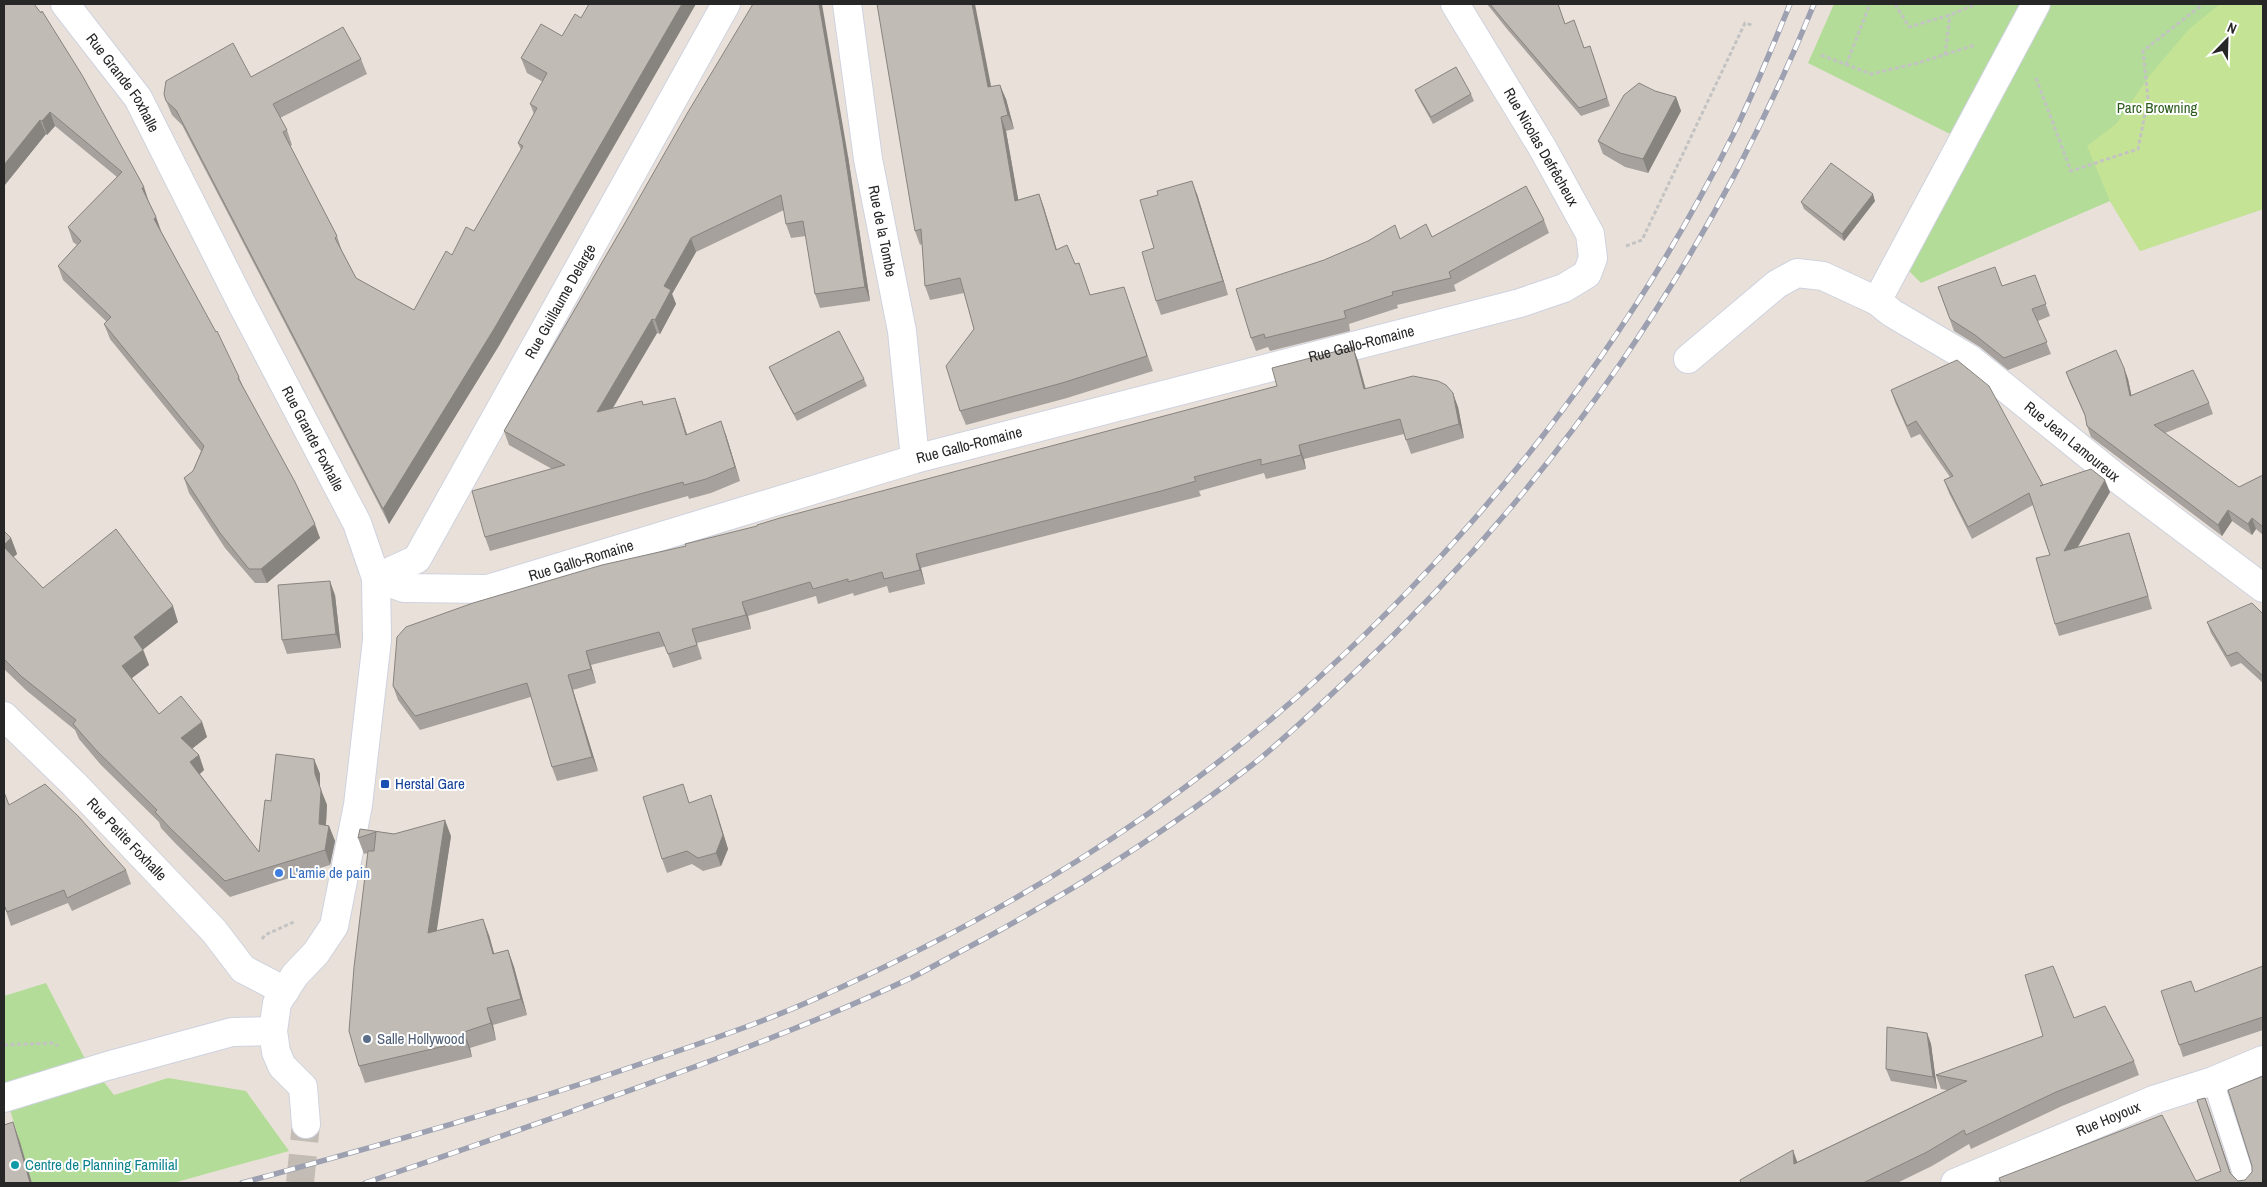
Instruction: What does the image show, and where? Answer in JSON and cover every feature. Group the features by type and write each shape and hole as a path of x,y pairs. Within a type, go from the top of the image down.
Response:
{"street":[{"name":"Rue Grande Foxhalle","path":"64,4 138,98 243,306 357,522 376,578 377,640 358,805 334,926 316,953 295,975 285,991"},
{"name":"Rue Guillaume Delarge","path":"376,578 417,559 726,4"},
{"name":"Rue de la Tombe","path":"847,4 868,159 902,330 915,459"},
{"name":"Rue Nicolas Defrêcheux","path":"1455,4 1542,147 1590,234 1593,258"},
{"path":"1878,301 2036,4"},
{"name":"Rue Gallo-Romaine","path":"376,578 404,588 488,588 915,459 1520,303 1564,288 1587,274 1593,258"},
{"name":"Rue Jean Lamoureux","path":"1688,359 1777,284 1797,273 1823,276 1878,301 1892,313 1970,359 2118,479 2263,588"},
{"name":"Rue Petite Foxhalle","path":"4,716 74,784 214,931 244,969 285,991"},
{"path":"285,991 278,1002 273,1031 276,1052 282,1066 303,1087 306,1124"},
{"path":"4,1098 107,1066 232,1032 273,1031"},
{"name":"Rue Hoyoux","path":"1955,1183 2156,1099 2213,1081 2263,1060"}],"lane":[{"path":"2213,1081 2246,1183"}],"path":[{"path":"1846,65 1870,4"},
{"path":"1897,4 1896,6 1909,27 1950,15 1976,4"},
{"path":"1821,55 1871,74 1944,55 1979,43 2018,35 2071,171 2138,149 2148,98 2143,52 2203,4"},
{"path":"1944,55 1950,15"},
{"path":"1593,258 1642,240 1745,23 1752,25"}],"green space":[{"name":"Parc Browning","path":"1834,4 2263,4 2263,209 2140,251 2110,201 1921,283 1903,265 1964,141 1808,63"},
{"path":"2220,4 2263,4 2263,209 2140,251 2110,201 2087,146 2116,124 2150,75 2189,29"},
{"path":"46,983 83,1055 114,1095 168,1078 246,1091 289,1151 173,1183 32,1183 4,1090 4,996"}],"building":[{"path":"4,4 34,4 41,13 42,11 82,75 144,187 142,188 156,217 154,219 217,331 238,378 295,482 315,524 261,569 249,569 220,533 184,478 193,471 204,446 104,324 111,317 58,266 81,241 68,227 122,172 50,112 42,121 40,120 4,165"},
{"path":"589,4 682,4 494,329 383,509 176,110 166,101 164,94 166,81 233,43 251,77 343,27 361,59 273,104 287,130 283,132 337,236 335,238 356,278 414,310 446,251 452,255 466,227 474,231 523,146 518,143 537,108 530,104 547,73 521,58 541,24 562,36 575,14 581,18"},
{"path":"753,4 819,4 843,142 865,287 815,294 803,221 786,224 781,195 691,238 664,286 671,290 655,320 652,319 597,412 642,401 643,405 675,398 686,435 721,421 735,467 706,479 684,485 683,482 485,537 472,491 565,465 504,431 688,112"},
{"path":"877,4 972,4 988,87 1000,85 1008,115 1001,117 1015,201 1039,194 1056,250 1067,245 1075,264 1079,263 1090,295 1124,287 1147,356 1062,383 960,411 946,366 974,329 960,278 925,286 921,229 915,231"},
{"path":"1490,4 1558,4 1565,24 1574,20 1584,48 1590,46 1607,98 1579,108"},
{"path":"1456,67 1471,94 1431,117 1415,90"},
{"path":"1639,83 1655,91 1676,97 1643,159 1620,153 1598,141 1624,95"},
{"path":"1831,163 1873,194 1842,234 1801,202"},
{"path":"1192,181 1223,281 1156,301 1142,252 1154,248 1140,200 1158,195 1157,191"},
{"path":"1526,186 1544,220 1449,272 1451,278 1392,292 1393,295 1344,311 1346,318 1265,338 1264,334 1251,338 1236,289 1324,260 1368,241 1395,225 1400,239 1426,224 1432,237"},
{"path":"1995,267 2002,286 2035,275 2046,304 2032,309 2047,342 2004,358 1975,335 1950,319 1938,287"},
{"path":"839,331 864,379 794,414 769,367"},
{"path":"1353,347 1364,389 1413,376 1438,381 1446,385 1453,393 1459,424 1406,440 1400,419 1299,445 1301,455 1261,465 1261,459 1194,477 1196,481 1161,491 916,554 920,570 884,579 882,572 848,582 848,579 813,589 810,582 742,602 746,615 692,629 697,645 668,654 659,632 586,651 591,669 568,675 592,757 552,767 527,683 415,716 393,686 397,637 406,627 473,603 602,565 686,546 685,544 757,526 780,518 1277,386 1272,368"},
{"path":"2116,350 2124,368 2130,396 2193,370 2209,403 2154,425 2239,487 2263,475 2263,527 2252,518 2248,524 2228,510 2218,525 2087,426 2085,415 2066,372"},
{"path":"1957,360 1989,386 2043,485 2091,469 2105,480 2064,551 2129,533 2148,596 2055,624 2036,558 2050,555 2029,493 1968,527 1944,480 1953,476 1916,421 1907,426 1891,390"},
{"path":"116,529 173,606 134,637 143,650 122,666 159,714 181,696 202,722 181,738 199,755 190,762 259,852 265,800 271,801 276,754 314,759 315,774 321,790 319,824 329,826 325,850 225,881 170,828 155,812 157,810 96,750 73,724 76,720 21,676 4,659 4,547 43,588"},
{"path":"4,531 11,538 4,545"},
{"path":"330,581 336,634 282,640 278,585"},
{"path":"2252,603 2263,614 2263,676 2237,652 2227,656 2207,622"},
{"path":"45,784 79,817 126,870 67,898 64,890 7,912 4,905 4,792 9,805"},
{"path":"683,784 689,803 711,795 723,835 716,853 698,858 687,851 662,859 643,797"},
{"path":"445,820 428,933 483,919 493,954 508,950 521,999 487,1008 491,1023 464,1032 466,1041 359,1066 349,1031 354,967 368,851 374,851 376,832 358,838 360,829 394,834"},
{"path":"2053,966 2074,1018 2105,1006 2134,1061 2056,1092 1966,1135 1964,1130 1927,1152 1863,1183 1741,1183 1740,1180 1793,1150 1794,1164 1967,1081 1936,1075 2043,1036 2025,975"},
{"path":"2263,966 2263,1017 2179,1045 2161,991 2191,981 2195,992"},
{"path":"1887,1027 1927,1033 1933,1077 1886,1069"},
{"path":"2263,1076 2263,1183 2001,1183 1999,1178 2162,1115 2196,1181 2221,1171 2197,1100 2205,1098 2230,1173 2238,1181 2245,1180 2252,1172 2252,1166 2228,1090"},
{"name":"Centre de Planning Familial","path":"13,1122 30,1183 4,1183 4,1125"}],"tunnel":[{"path":"300,1183 306,1124"}],"railway":[{"path":"242,1183 544,1096 708,1041 794,1008 915,952 981,917 1077,861 1179,792 1276,715 1368,632 1454,542 1534,447 1607,347 1674,243 1733,135 1756,86 1790,4"},
{"path":"365,1183 727,1055 840,1010 913,977 1017,921 1086,880 1154,836 1252,765 1316,709 1426,602 1495,526 1560,446 1620,364 1676,278 1727,189 1773,98 1814,4"}],"place":[{"name":"Herstal Gare","path":"385,784"},
{"name":"L'amie de pain","path":"279,873"},
{"name":"Salle Hollywood","path":"367,1039"},
{"name":"Centre de Planning Familial","path":"15,1165"}]}
